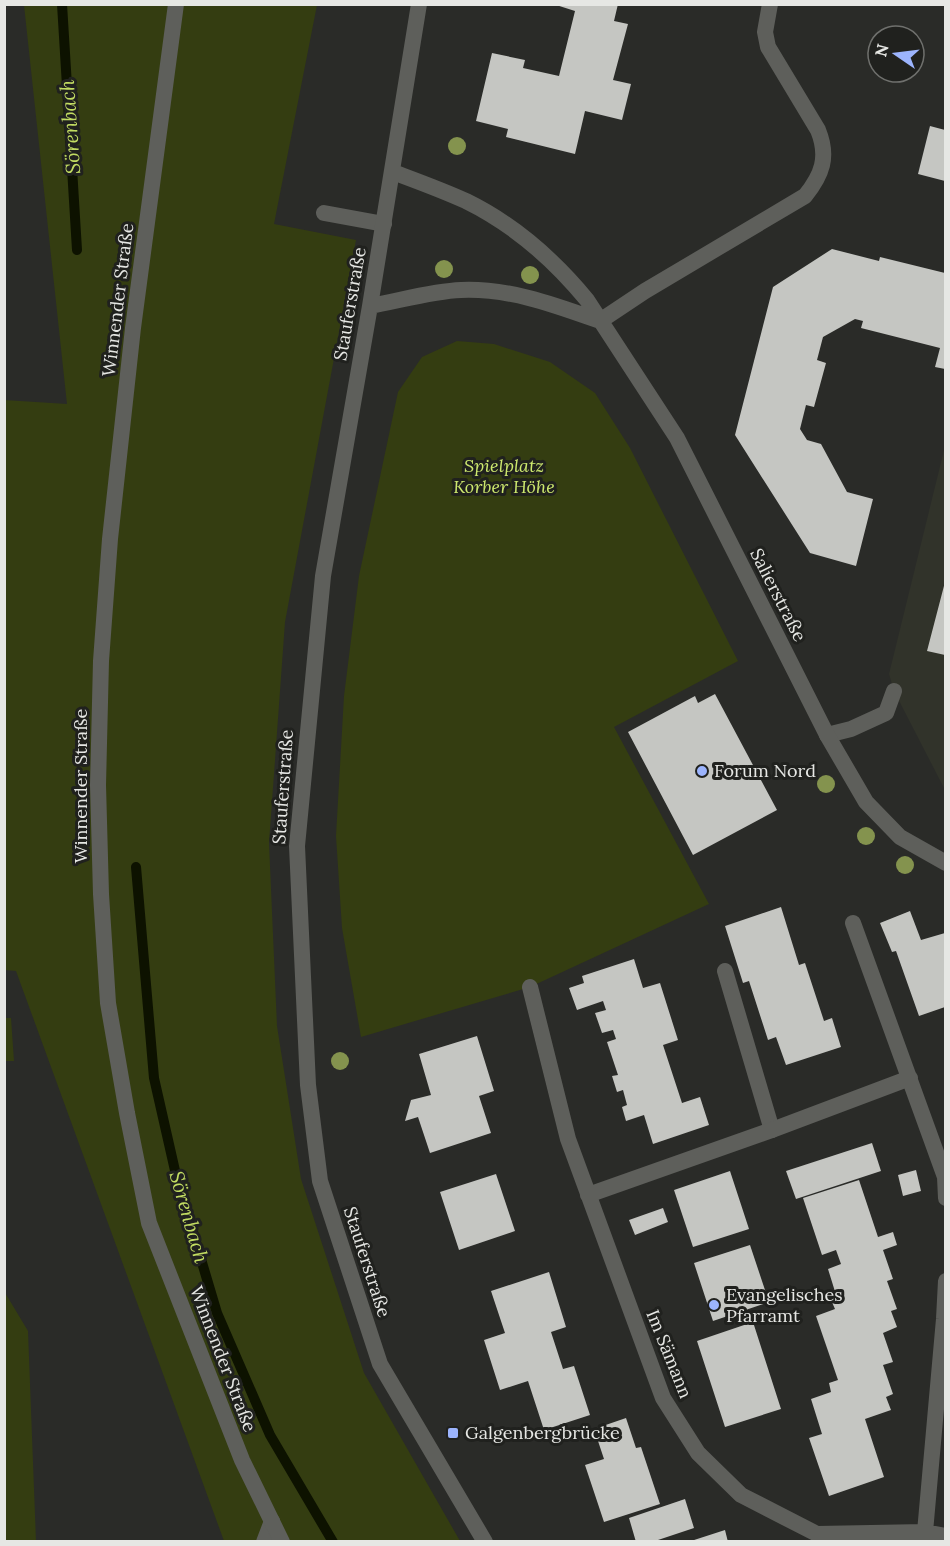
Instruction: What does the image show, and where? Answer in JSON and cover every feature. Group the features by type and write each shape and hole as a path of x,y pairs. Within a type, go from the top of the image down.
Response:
{"street":[{"name":"Winnender Straße","path":"176,4 133,328 110,539 100,673 98,785 108,1003 149,1222 242,1460 282,1542"},
{"name":"Stauferstraße","path":"419,4 393,172 323,576 297,846 308,1085 320,1180 380,1364 485,1542"},
{"path":"370,306 459,290 495,291 547,302 600,321 645,291 805,196 818,180 823,161 823,142 768,47 765,32 770,4"},
{"name":"Salierstraße","path":"393,172 468,202 536,247 572,281 587,300 677,438 827,735 866,802 900,837 945,862"},
{"path":"324,213 384,224"},
{"path":"827,735 851,729 886,713 894,691"},
{"path":"853,923 945,1176 945,1198"},
{"path":"725,971 772,1130"},
{"name":"Im Sämann","path":"530,987 568,1140 663,1398 698,1453 741,1495 818,1538 926,1532 945,1536"},
{"path":"588,1195 910,1078"},
{"path":"926,1532 944,1319 945,1281"},
{"path":"264,1542 272,1521"}],"shaded area":[{"path":"945,446 945,790 894,691 889,674"}],"green space":[{"path":"24,5 317,5 274,224 356,240 285,622 269,843 277,1026 301,1179 364,1373 460,1541 224,1541 16,971 5,970 4,400 67,404"},
{"name":"Spielplatz Korber Höhe","path":"457,341 494,344 550,362 595,393 630,448 738,661 614,727 709,904 530,987 361,1037 342,928 336,836 344,696 359,576 398,392 422,357"},
{"path":"4,1018 11,1018 14,1061 5,1061"},
{"path":"4,1291 28,1331 36,1541 5,1541"}],"building":[{"path":"553,4 618,4 614,21 628,24 613,80 631,84 622,120 585,111 575,154 506,137 508,129 476,121 492,53 525,60 523,68 559,76 575,11"},
{"path":"930,126 945,130 945,181 918,174"},
{"path":"832,249 879,261 880,257 945,273 945,369 935,367 940,348 861,328 863,321 855,319 823,337 817,360 826,363 814,407 806,405 800,429 807,440 821,444 847,492 873,499 856,566 810,553 735,435 773,287"},
{"path":"945,582 945,655 927,651"},
{"name":"Forum Nord","path":"715,694 777,810 693,855 628,732 695,696 698,703"},
{"path":"781,907 799,965 805,963 824,1021 832,1018 841,1047 786,1065 776,1037 768,1040 749,981 743,983 725,926"},
{"path":"910,911 921,940 945,933 945,1007 919,1016 896,951 892,952 880,923"},
{"path":"634,959 643,988 660,983 678,1040 663,1045 682,1103 700,1097 709,1125 653,1144 644,1115 626,1121 622,1107 627,1105 623,1090 617,1092 612,1076 618,1075 607,1042 616,1039 613,1030 602,1033 595,1013 606,1010 603,1001 577,1010 569,988 584,983 582,976"},
{"path":"477,1036 494,1091 479,1096 491,1133 430,1153 418,1117 405,1121 411,1100 431,1095 419,1054"},
{"path":"872,1143 881,1171 796,1199 786,1171"},
{"path":"916,1170 921,1191 903,1196 898,1175"},
{"path":"730,1171 749,1229 693,1247 674,1190"},
{"path":"496,1174 515,1231 459,1250 440,1192"},
{"path":"859,1180 878,1237 893,1232 897,1245 883,1250 893,1279 887,1281 897,1309 891,1311 897,1327 883,1333 893,1362 883,1365 893,1394 886,1397 891,1410 865,1419 884,1477 829,1496 809,1438 822,1434 811,1399 831,1392 829,1383 838,1380 816,1316 835,1309 831,1300 837,1298 828,1269 841,1264 836,1250 822,1255 803,1198"},
{"path":"663,1208 668,1222 635,1235 629,1220"},
{"path":"750,1245 769,1302 713,1321 694,1263"},
{"path":"549,1272 566,1327 551,1332 563,1369 574,1366 590,1415 544,1430 528,1381 500,1390 484,1340 505,1333 491,1291"},
{"path":"753,1322 781,1409 725,1427 697,1341"},
{"path":"626,1418 636,1448 641,1447 660,1504 604,1522 585,1465 604,1459 594,1429"},
{"path":"685,1499 694,1528 652,1542 636,1542 629,1518"},
{"path":"725,1530 728,1542 691,1542 691,1541"}],"waterway":[{"name":"Sörenbach","path":"62,4 77,250"},
{"name":"Sörenbach","path":"136,867 154,1078 176,1175 217,1313 270,1435 333,1542"}],"place":[{"name":"Forum Nord","path":"702,771"},
{"name":"Evangelisches Pfarramt","path":"714,1305"},
{"name":"Galgenbergbrücke","path":"453,1433"}]}
